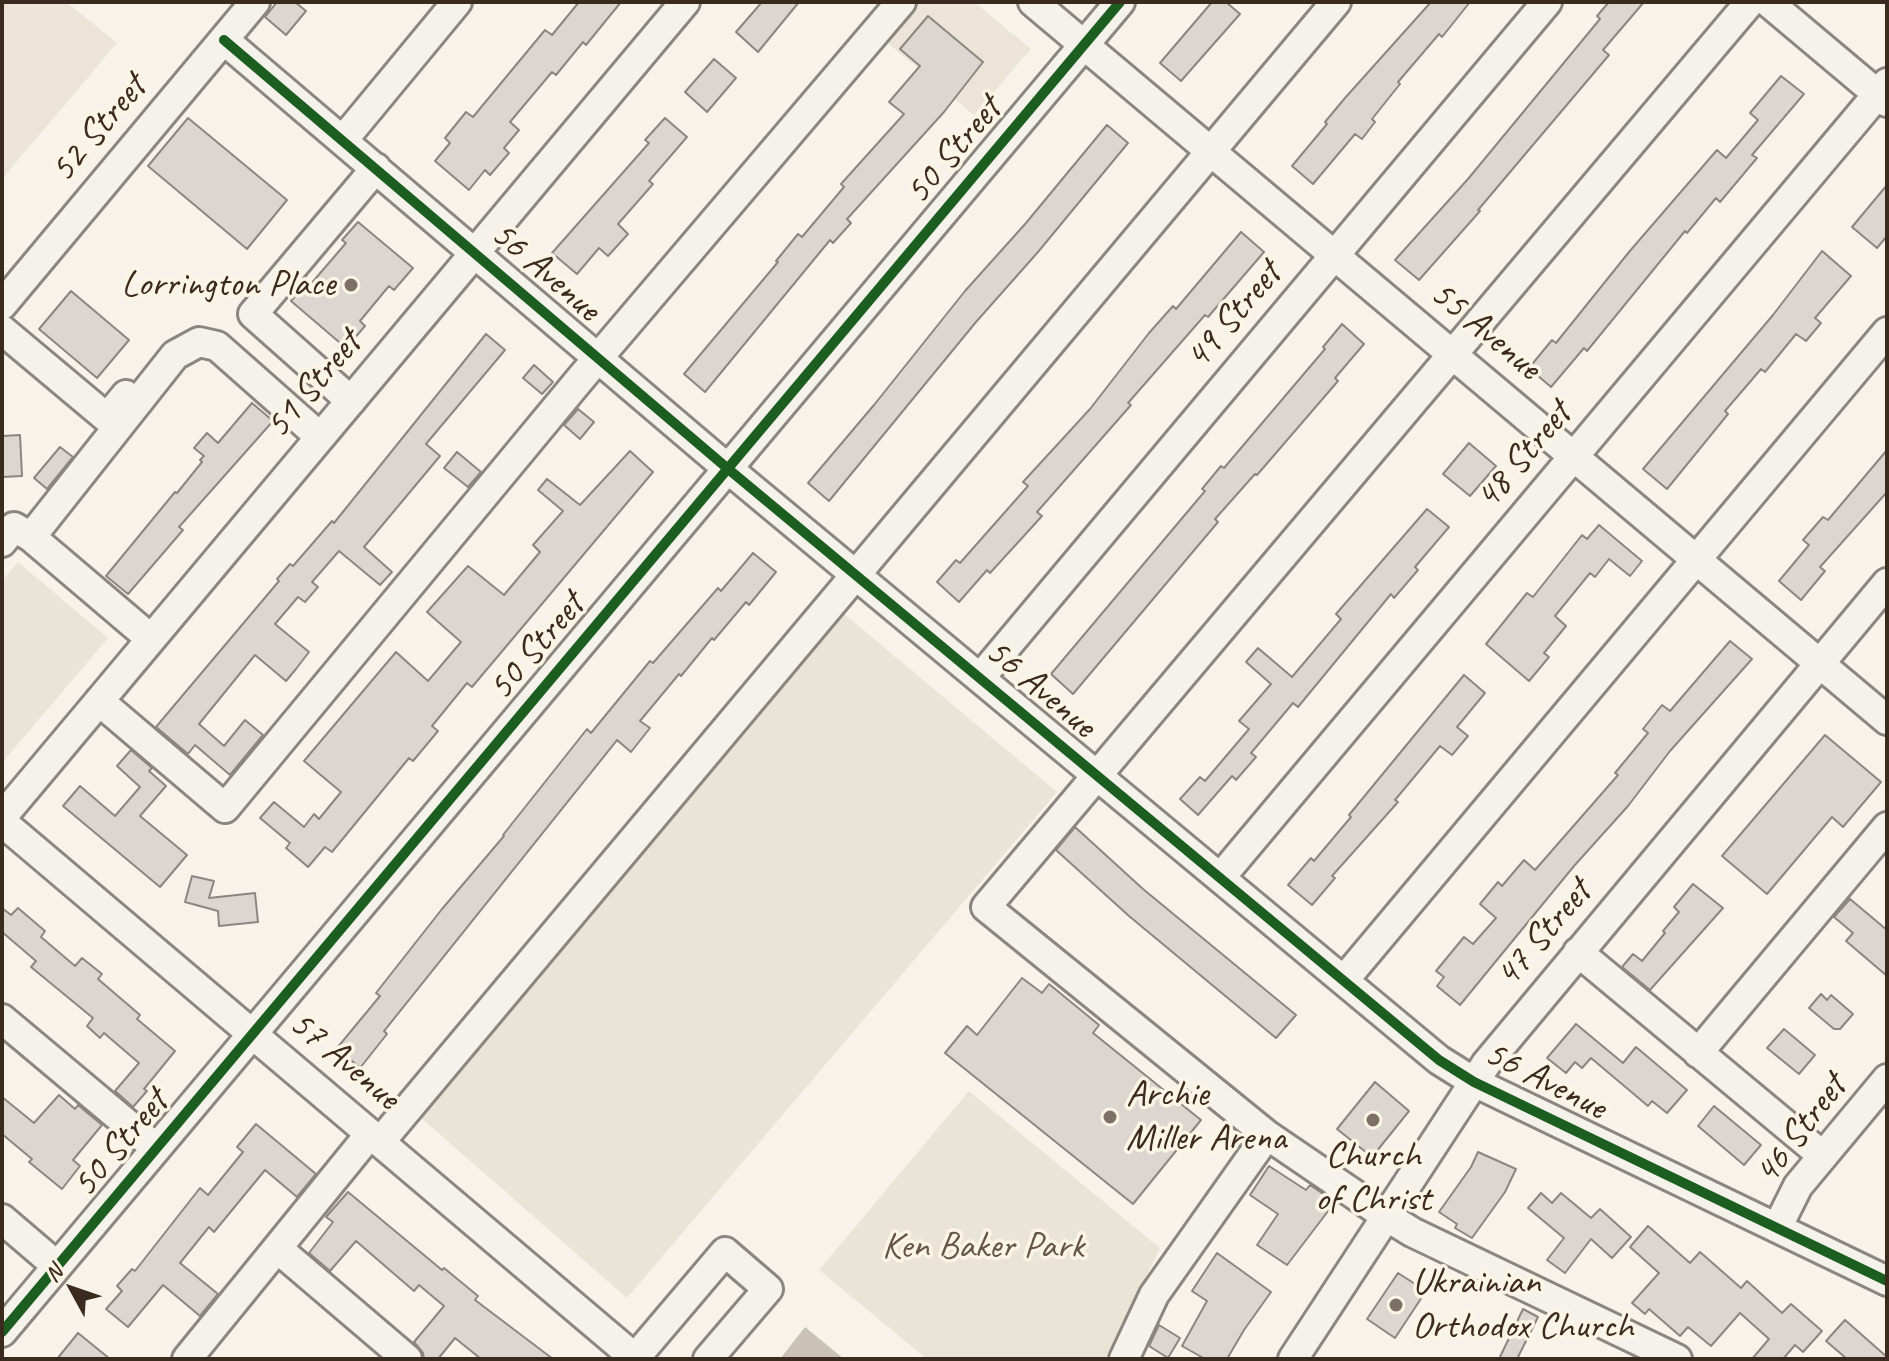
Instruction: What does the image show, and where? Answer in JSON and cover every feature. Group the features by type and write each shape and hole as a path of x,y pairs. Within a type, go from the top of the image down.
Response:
{"street":[{"name":"52 Street","path":"2,305 255,2"},
{"path":"343,140 457,2"},
{"name":"51 Street","path":"2,820 685,2"},
{"path":"99,701 225,808 599,357 901,2"},
{"name":"55 Avenue","path":"1033,2 1887,720"},
{"name":"50 Street","path":"2,1332 1120,2"},
{"path":"187,1359 856,575 1336,2"},
{"name":"49 Street","path":"980,678 1547,2"},
{"path":"1677,1359 1439,1246 1386,1216 1267,1135 986,907 1750,2"},
{"path":"1768,2 1884,93"},
{"name":"56 Avenue","path":"224,40 727,468 1439,1060 1474,1082 1887,1281"},
{"name":"48 Street","path":"1220,878 1884,93"},
{"path":"351,401 253,314 376,168"},
{"path":"2,330 107,418 179,331"},
{"path":"1344,980 1887,332"},
{"path":"31,537 175,355 199,342 217,346 320,437"},
{"path":"2,542 14,527 31,537 151,639"},
{"name":"47 Street","path":"1303,1356 1386,1216 1474,1082 1578,952 1887,583"},
{"name":"57 Avenue","path":"2,820 636,1359"},
{"path":"1698,1053 1887,827"},
{"path":"1578,952 1823,1156"},
{"path":"2,1019 156,1148"},
{"name":"46 Street","path":"1777,1228 1798,1186 1887,1079"},
{"path":"1124,1359 1154,1295 1267,1135"},
{"path":"2,1219 57,1266"},
{"path":"278,1249 407,1359"},
{"path":"636,1359 725,1252 768,1289 708,1359"}],"shaded area":[{"path":"2,2 66,2 117,43 2,179"},
{"path":"916,2 974,2 1031,49 974,115 884,40"},
{"path":"805,1327 844,1359 780,1359"}],"green space":[{"path":"18,562 108,638 2,763 2,581"},
{"path":"843,613 1057,792 627,1298 420,1117"},
{"name":"Ken Baker Park","path":"969,1091 1160,1248 1105,1359 927,1359 819,1270"}],"building":[{"path":"277,2 295,2 306,11 286,35 265,17"},
{"path":"579,2 621,2 586,45 583,42 556,75 552,72 510,122 519,130 504,148 509,153 490,175 485,170 469,190 435,161 450,143 445,138 466,112 473,117 545,30 552,35"},
{"path":"762,2 799,2 758,52 736,32"},
{"path":"1212,2 1226,2 1240,14 1181,81 1160,63"},
{"path":"1431,2 1470,2 1442,37 1439,34 1398,82 1400,84 1372,119 1375,122 1362,139 1355,134 1313,184 1292,166 1345,98"},
{"path":"1609,2 1644,2 1603,50 1609,55 1419,280 1395,260 1468,179 1600,19 1597,16"},
{"path":"928,16 983,62 944,112 847,219 851,223 833,243 830,240 705,392 684,374 798,234 802,237 844,187 841,184 904,114 889,102 920,66 900,49"},
{"path":"714,59 736,78 707,112 685,92"},
{"path":"1781,76 1804,94 1752,155 1757,158 1720,202 1716,198 1687,233 1685,231 1587,351 1584,348 1551,387 1529,368 1552,340 1556,343 1717,150 1726,158 1758,120 1750,113"},
{"path":"188,118 287,200 247,249 148,166"},
{"path":"665,118 687,137 649,181 653,184 618,224 628,234 608,256 599,248 577,274 552,253 649,143 645,140"},
{"path":"1107,125 1128,143 829,501 808,483 965,291"},
{"path":"1887,185 1887,236 1877,248 1852,227"},
{"name":"Lorrington Place","path":"358,222 413,268 394,290 389,286 360,321 365,326 346,348 291,301 307,282 310,285 346,243 342,240"},
{"path":"1241,232 1264,252 1128,403 1131,405 1037,512 1042,516 959,602 937,582 956,560 960,563 1028,486 1023,482 1090,409 1149,333 1173,306 1176,309"},
{"path":"1822,251 1851,276 1815,318 1821,323 1806,341 1796,334 1765,372 1761,369 1725,411 1728,414 1667,489 1643,469 1773,315"},
{"path":"71,291 129,340 97,378 39,329"},
{"path":"1342,324 1364,344 1335,378 1338,381 1215,519 1218,522 1073,694 1051,674 1205,491 1202,489 1221,466 1224,468 1325,349 1323,347"},
{"path":"486,334 505,350 426,444 440,456 364,547 392,572 380,585 339,551 312,582 318,587 305,602 298,597 275,624 309,652 296,669 286,681 255,655 199,724 224,746 245,720 263,735 230,775 195,745 188,754 156,727 290,564 293,566 332,521 334,523"},
{"path":"534,365 553,382 542,394 523,378"},
{"path":"252,403 273,421 179,527 183,530 128,594 106,576 202,462 200,460 204,456 194,448 207,433 218,443"},
{"path":"578,409 594,422 580,439 564,425"},
{"path":"20,435 22,476 2,477 2,436"},
{"path":"1469,443 1496,466 1470,496 1443,474"},
{"path":"60,447 73,457 47,489 34,478"},
{"path":"1887,450 1887,492 1820,567 1825,571 1801,600 1779,581 1809,545 1803,540 1823,517 1828,520"},
{"path":"630,451 653,472 472,687 467,683 432,726 438,731 413,761 409,758 332,852 325,847 308,867 286,848 290,843 260,818 274,802 304,827 314,814 319,819 341,792 304,761 396,652 428,681 461,642 427,612 468,566 504,595 540,552 533,545 563,511 538,490 547,479 580,505"},
{"path":"457,452 481,472 468,487 444,468"},
{"path":"1427,509 1449,527 1415,567 1418,570 1394,598 1391,594 1298,707 1293,703 1251,753 1256,757 1236,780 1232,776 1198,815 1180,799 1200,777 1205,781 1249,729 1239,721 1271,684 1246,662 1258,648 1292,677 1341,619 1336,614"},
{"path":"1599,525 1642,561 1630,576 1609,559 1595,577 1590,573 1555,616 1566,626 1544,653 1549,657 1529,681 1486,644 1527,593 1533,597 1582,535 1587,539"},
{"path":"753,553 776,572 749,605 746,602 681,676 679,674 640,721 650,728 631,752 617,740 384,1031 387,1034 360,1068 337,1048 380,996 376,993 587,729 591,733 650,661 653,663"},
{"path":"1730,641 1752,659 1670,751 1628,806 1574,866 1460,1005 1437,986 1444,977 1436,971 1464,937 1473,944 1496,918 1480,904 1498,882 1502,886 1524,860 1535,870 1618,775 1615,773 1648,733 1643,729 1662,705 1670,711"},
{"path":"1464,675 1485,693 1457,727 1468,736 1452,755 1440,746 1395,800 1398,802 1332,876 1335,878 1312,905 1288,885 1311,858 1314,861 1351,817 1349,815"},
{"path":"1825,735 1881,782 1843,827 1832,817 1767,894 1722,856"},
{"path":"131,750 152,768 149,771 166,786 140,816 187,855 160,887 63,806 80,786 115,816 140,787 117,766"},
{"path":"1075,827 1143,889 1296,1015 1276,1038 1129,916 1056,850"},
{"path":"192,876 214,881 209,898 255,893 258,922 219,926 218,911 185,902"},
{"path":"1693,884 1723,908 1650,990 1622,967 1633,954 1642,961 1679,912 1674,907"},
{"path":"1850,899 1887,930 1887,976 1846,941 1853,933 1834,917"},
{"path":"2,908 11,915 18,908 45,931 41,937 75,966 82,958 102,974 98,979 140,1015 137,1019 175,1051 133,1107 115,1091 139,1063 104,1033 100,1038 87,1026 93,1018 31,967 36,961 2,932"},
{"path":"1022,978 1042,993 1049,984 1099,1025 1093,1033 1201,1120 1133,1204 945,1053 967,1026 977,1035"},
{"path":"1821,994 1827,1000 1831,995 1853,1014 1840,1029 1834,1029 1809,1008"},
{"path":"1576,1024 1623,1063 1636,1047 1687,1090 1667,1113 1652,1101 1648,1106 1591,1058 1582,1068 1575,1062 1566,1073 1547,1058"},
{"path":"1784,1029 1815,1055 1799,1074 1767,1048"},
{"name":"Church of Christ","path":"1375,1082 1409,1111 1372,1157 1337,1129"},
{"path":"59,1095 75,1109 78,1105 102,1125 73,1160 80,1166 62,1189 2,1134 2,1097 34,1123"},
{"path":"1714,1106 1761,1145 1744,1165 1698,1126"},
{"path":"256,1124 316,1174 297,1197 265,1170 214,1232 209,1227 180,1263 218,1294 200,1316 163,1285 128,1327 106,1309 122,1291 117,1286 132,1269 135,1271 200,1188 208,1195 243,1152 237,1147"},
{"path":"1478,1152 1516,1169 1505,1192 1472,1238 1455,1228 1457,1224 1439,1212"},
{"path":"1269,1166 1306,1190 1310,1185 1335,1202 1287,1265 1257,1245 1278,1214 1250,1195"},
{"path":"348,1192 478,1296 475,1300 553,1359 481,1359 455,1338 438,1359 424,1359 414,1342 444,1306 419,1285 414,1291 356,1241 330,1271 309,1253 333,1222 326,1217"},
{"path":"1541,1193 1552,1203 1561,1193 1591,1218 1600,1209 1631,1237 1612,1258 1591,1239 1565,1273 1547,1260 1564,1238 1528,1208"},
{"path":"1648,1226 1690,1263 1700,1252 1741,1288 1747,1281 1782,1313 1791,1304 1822,1331 1803,1352 1795,1345 1783,1359 1752,1359 1769,1339 1740,1313 1711,1346 1688,1327 1680,1336 1649,1309 1645,1314 1632,1303 1659,1273 1630,1247"},
{"path":"1217,1253 1271,1292 1227,1359 1205,1359 1182,1346 1207,1301 1192,1291"},
{"name":"Ukrainian Orthodox Church","path":"1398,1273 1426,1291 1395,1338 1367,1319"},
{"path":"1523,1309 1538,1317 1517,1359 1499,1359"},
{"path":"1845,1320 1887,1359 1847,1359 1826,1341"},
{"path":"1159,1325 1180,1338 1168,1358 1149,1346"},
{"path":"78,1333 110,1359 57,1359"}],"cycle path":[{"path":"2,1332 1120,2"},
{"path":"224,40 727,468 1439,1060 1474,1082 1887,1281"}],"place":[{"name":"Lorrington Place","path":"351,285"},
{"name":"Archie Miller Arena","path":"1110,1117"},
{"name":"Church of Christ","path":"1373,1120"},
{"name":"Ukrainian Orthodox Church","path":"1396,1305"}]}
